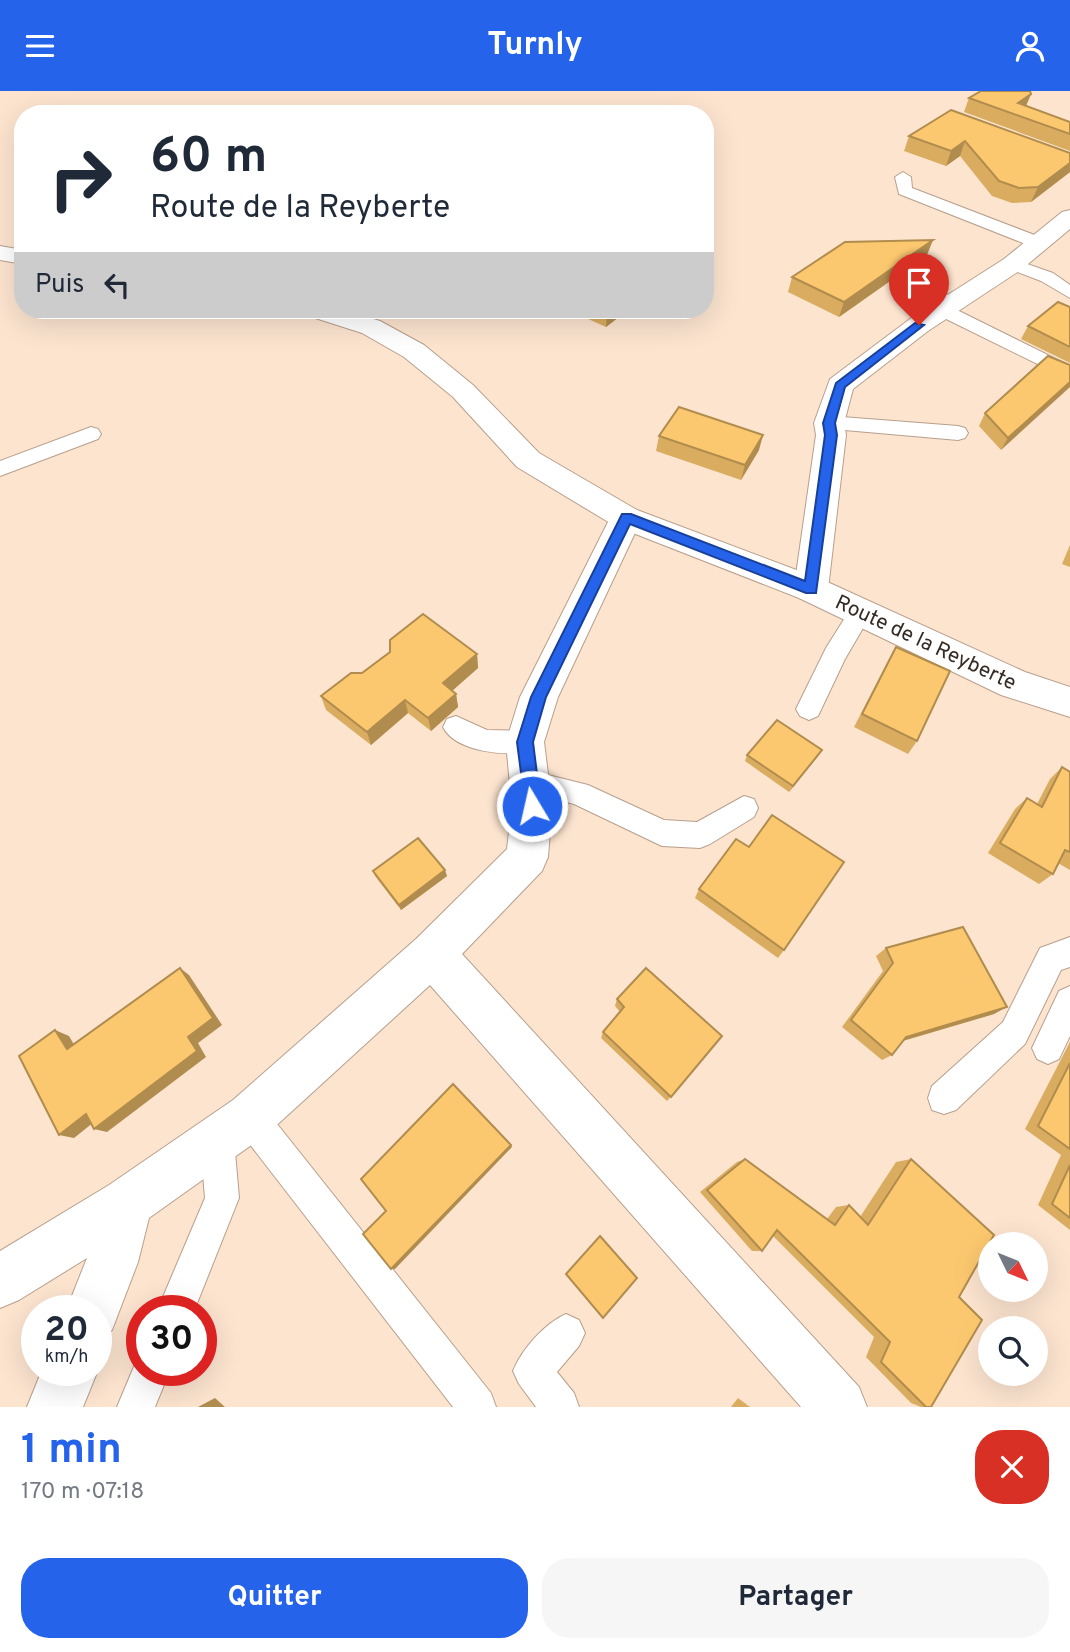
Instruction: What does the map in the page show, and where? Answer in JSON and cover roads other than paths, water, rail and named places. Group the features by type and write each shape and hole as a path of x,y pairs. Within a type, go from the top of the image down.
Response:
{"street":[{"path":"811,589 831,435 829,423 840,385 946,307 1013,264 1070,217"},
{"name":"Route de la Reyberte","path":"346,319 371,327 414,351 463,391 528,460 626,518 811,589 1014,684 1070,702"},
{"path":"0,1281 127,1203 234,1129 432,954 527,857 532,806 525,742 539,697 626,518"},
{"path":"432,954 839,1407"},
{"path":"99,1295 112,1262 127,1203"},
{"path":"55,1407 64,1386"}],"lane":[{"path":"903,177 905,191 1039,243"},
{"path":"1013,264 1046,277 1070,293"},
{"path":"916,276 946,307 1070,373"},
{"path":"829,423 958,433"},
{"path":"0,469 91,434"},
{"path":"809,709 835,655 861,611"},
{"path":"456,727 484,741 525,742"},
{"path":"528,782 578,793 662,833 700,835 744,809"},
{"path":"943,1098 1014,1033 1051,959 1070,951"},
{"path":"1048,1048 1070,1002"},
{"path":"182,1295 222,1198 234,1129"},
{"path":"234,1129 477,1407"},
{"path":"560,1407 532,1371 566,1333"},
{"path":"136,1407 145,1386"}]}
